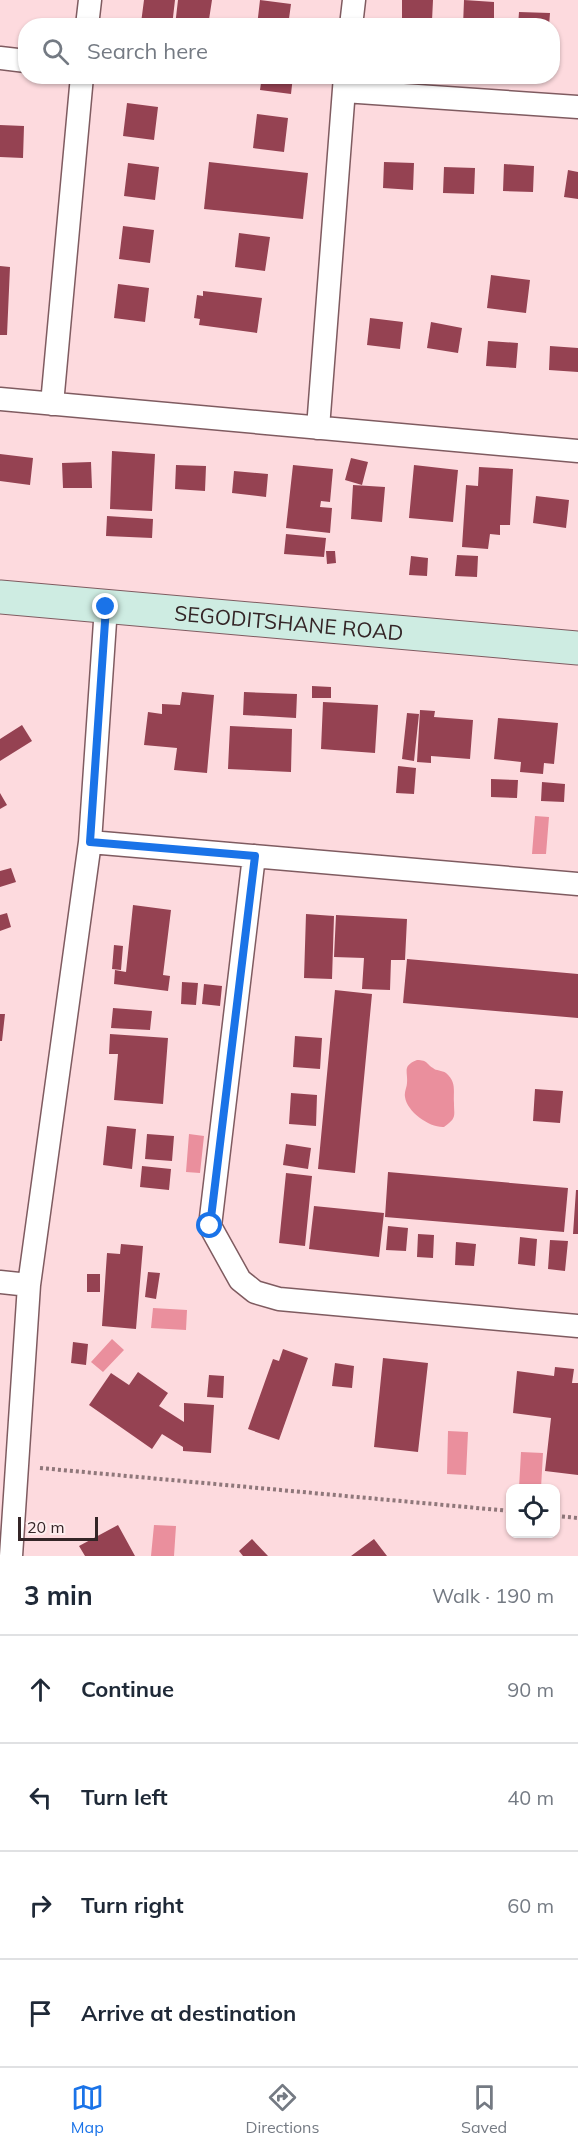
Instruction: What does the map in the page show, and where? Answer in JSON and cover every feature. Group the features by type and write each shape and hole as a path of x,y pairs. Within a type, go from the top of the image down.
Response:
{"street":[{"path":"88,18 90,0"},
{"path":"352,18 354,0"},
{"path":"0,58 18,60"},
{"path":"52,404 81,84"},
{"path":"318,428 345,84 578,107"},
{"path":"0,399 578,451"},
{"name":"SEGODITSHANE ROAD","path":"0,597 578,648"},
{"path":"12,1556 29,1285 90,842 106,607"},
{"path":"90,842 578,884"},
{"path":"255,856 210,1226 240,1280 255,1292 279,1299 578,1326"},
{"path":"0,1282 29,1285"}],"path":[{"path":"17,1466 506,1511"},
{"path":"560,1516 578,1518"}],"shaded area":[{"path":"535,816 549,817 546,854 532,854"},
{"path":"417,1060 425,1061 434,1069 444,1072 452,1080 454,1116 444,1127 426,1122 407,1103 405,1095 407,1069 409,1064"},
{"path":"189,1134 204,1136 200,1173 186,1172"},
{"path":"153,1308 187,1310 186,1330 151,1328"},
{"path":"112,1339 124,1350 103,1372 91,1362"},
{"path":"448,1431 468,1432 466,1475 447,1474"},
{"path":"521,1452 543,1453 541,1484 519,1484"},
{"path":"154,1525 176,1526 174,1556 151,1556"}],"building":[{"path":"144,0 175,0 173,18 142,18"},
{"path":"178,0 212,0 209,18 176,18"},
{"path":"260,0 291,4 289,18 258,18"},
{"path":"402,0 433,0 432,18 402,18"},
{"path":"464,0 494,2 494,18 463,18"},
{"path":"519,12 550,13 550,18 519,18"},
{"path":"261,84 292,84 291,94 260,90"},
{"path":"127,103 158,107 154,140 123,136"},
{"path":"257,114 288,118 284,152 253,148"},
{"path":"0,125 24,126 23,158 0,157"},
{"path":"209,162 308,173 303,219 204,209"},
{"path":"384,162 414,163 413,190 383,188"},
{"path":"128,163 159,167 155,200 124,196"},
{"path":"504,164 534,166 533,192 503,191"},
{"path":"444,167 475,168 474,194 443,193"},
{"path":"568,170 578,172 578,199 564,197"},
{"path":"123,226 154,230 150,263 119,259"},
{"path":"239,233 270,237 265,271 235,267"},
{"path":"0,266 10,267 7,335 0,335"},
{"path":"491,275 530,280 526,313 487,308"},
{"path":"118,284 149,288 145,322 114,318"},
{"path":"203,291 262,298 257,333 199,325 200,319 194,318 197,295 203,296"},
{"path":"370,318 403,322 400,349 367,345"},
{"path":"431,322 462,328 458,353 427,348"},
{"path":"488,341 518,343 516,368 486,366"},
{"path":"550,346 578,348 578,372 549,370"},
{"path":"112,451 155,454 152,511 110,509"},
{"path":"0,454 33,458 30,485 0,481"},
{"path":"351,458 368,462 362,485 345,480"},
{"path":"91,462 92,488 63,488 62,463"},
{"path":"176,465 206,466 205,491 175,489"},
{"path":"293,465 333,469 330,502 321,501 320,507 332,508 330,533 286,528"},
{"path":"414,465 458,470 453,522 409,518"},
{"path":"479,467 513,469 510,525 500,525 500,535 490,534 488,549 462,547 466,485 478,486"},
{"path":"234,471 268,474 266,497 232,493"},
{"path":"353,485 385,487 382,522 351,519"},
{"path":"536,496 569,500 566,528 533,523"},
{"path":"107,516 153,519 152,538 106,536"},
{"path":"286,534 326,538 324,557 284,554"},
{"path":"326,551 335,551 336,563 327,564"},
{"path":"457,555 478,556 477,577 455,576"},
{"path":"411,556 428,558 427,576 409,575"},
{"path":"312,686 331,687 331,698 312,698"},
{"path":"182,692 214,695 207,773 174,770 177,748 144,745 148,712 162,714 162,704 180,705"},
{"path":"244,692 297,694 296,718 243,715"},
{"path":"323,702 378,705 375,753 321,749"},
{"path":"420,710 435,711 434,717 473,720 470,759 431,756 431,763 417,762"},
{"path":"407,713 419,714 414,761 402,759"},
{"path":"498,718 558,723 554,764 544,763 543,774 520,772 521,762 494,759"},
{"path":"22,725 32,741 0,761 0,739"},
{"path":"230,726 292,729 291,772 228,769"},
{"path":"398,766 416,768 414,794 396,793"},
{"path":"491,779 518,780 517,798 491,797"},
{"path":"542,782 565,784 564,802 541,801"},
{"path":"0,793 7,805 0,809"},
{"path":"11,868 16,882 0,887 0,871"},
{"path":"133,905 171,910 163,975 170,976 168,991 114,984 115,970 126,972"},
{"path":"7,913 11,927 0,931 0,915"},
{"path":"306,914 334,916 332,979 304,978"},
{"path":"336,915 407,919 405,960 391,960 390,990 362,989 364,958 334,957"},
{"path":"114,945 123,946 121,970 112,969"},
{"path":"407,959 578,974 578,1018 403,1003"},
{"path":"182,982 198,983 196,1005 181,1004"},
{"path":"204,984 222,986 220,1006 202,1004"},
{"path":"335,990 372,994 355,1173 318,1169"},
{"path":"113,1008 152,1011 150,1030 111,1028"},
{"path":"0,1014 5,1014 2,1041 0,1041"},
{"path":"110,1034 168,1038 163,1104 114,1100 118,1054 109,1054"},
{"path":"295,1036 322,1038 320,1069 293,1067"},
{"path":"535,1089 563,1091 560,1123 533,1121"},
{"path":"291,1093 317,1095 316,1126 289,1124"},
{"path":"107,1126 136,1129 132,1169 103,1165"},
{"path":"147,1134 174,1136 172,1161 145,1159"},
{"path":"286,1144 311,1148 308,1169 283,1165"},
{"path":"142,1166 171,1169 169,1190 140,1187"},
{"path":"388,1172 568,1188 564,1232 385,1217"},
{"path":"286,1173 312,1176 305,1246 279,1243"},
{"path":"576,1190 578,1190 578,1234 573,1234"},
{"path":"314,1206 384,1213 379,1257 309,1249"},
{"path":"388,1226 408,1228 406,1251 386,1250"},
{"path":"418,1234 434,1235 433,1258 417,1257"},
{"path":"520,1237 537,1239 535,1266 518,1264"},
{"path":"550,1240 568,1241 565,1271 548,1269"},
{"path":"456,1242 476,1244 474,1266 455,1265"},
{"path":"121,1244 143,1246 136,1329 102,1326 107,1253 120,1254"},
{"path":"148,1272 160,1273 156,1299 145,1297"},
{"path":"87,1274 100,1274 100,1292 87,1292"},
{"path":"73,1342 88,1344 86,1365 71,1363"},
{"path":"283,1349 308,1358 279,1440 248,1429 273,1359 279,1361"},
{"path":"383,1358 428,1363 418,1452 374,1447"},
{"path":"335,1363 354,1366 352,1388 332,1386"},
{"path":"555,1367 574,1369 572,1383 578,1383 578,1475 545,1471 551,1418 513,1413 517,1371 554,1376"},
{"path":"138,1372 168,1393 159,1406 184,1422 184,1403 214,1405 211,1453 183,1451 183,1447 162,1434 152,1449 89,1405 111,1373 129,1385"},
{"path":"209,1375 224,1376 223,1398 207,1397"},
{"path":"118,1525 135,1556 85,1556 79,1546"},
{"path":"252,1539 268,1556 243,1556 239,1551"},
{"path":"374,1539 387,1556 351,1556"}],"route":[{"path":"106,607 90,842 255,856 210,1226"}]}
